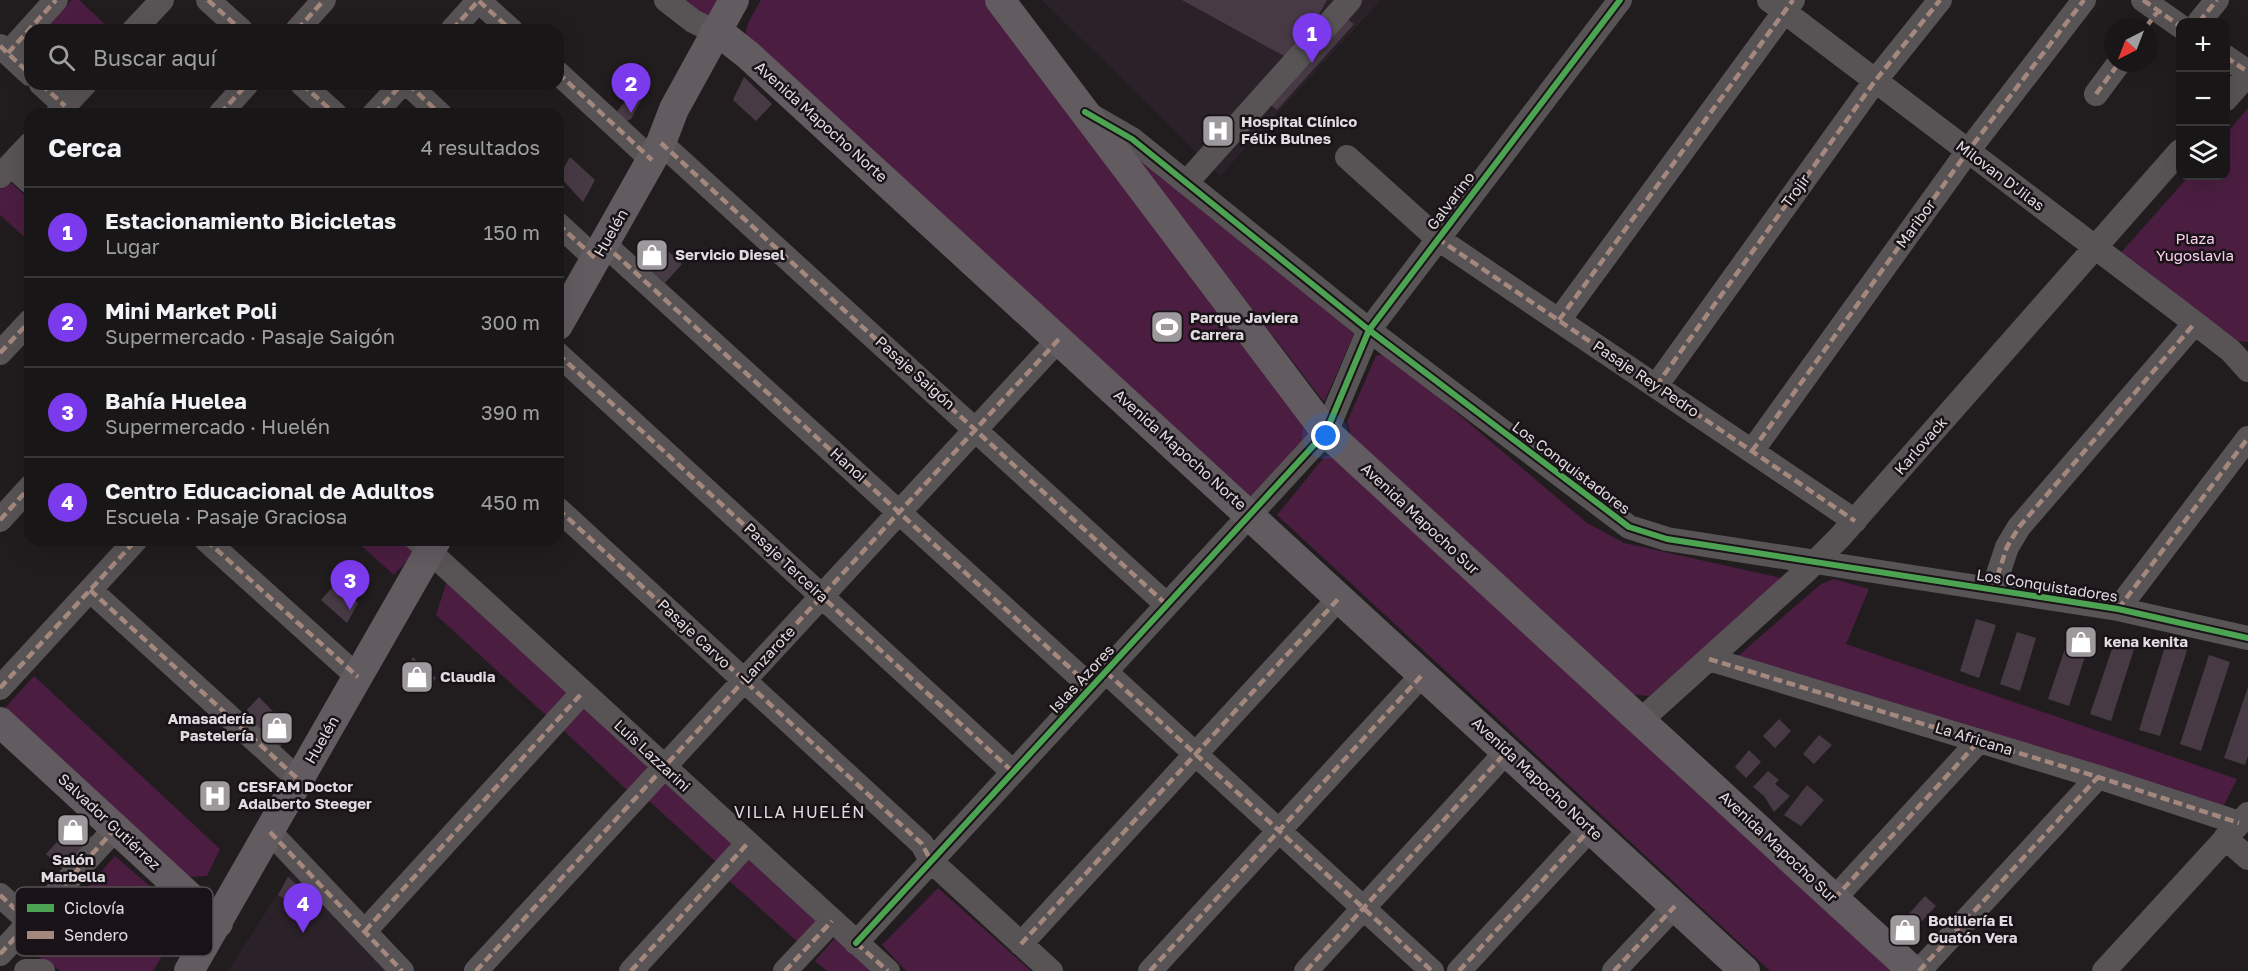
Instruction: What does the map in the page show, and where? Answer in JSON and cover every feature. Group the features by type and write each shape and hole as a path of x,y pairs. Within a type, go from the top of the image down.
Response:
{"main road":[{"name":"Huelén","path":"564,314 659,148 685,112 722,36 734,0"},
{"name":"Huelén","path":"722,36 751,0"},
{"name":"Avenida Mapocho Sur","path":"1000,0 1326,432 1913,971"},
{"name":"Avenida Mapocho Norte","path":"722,36 1059,339 1745,971"},
{"name":"Huelén","path":"213,931 358,677 427,546"},
{"name":"Salvador Gutiérrez","path":"0,722 179,887"},
{"name":"Salvador Gutiérrez","path":"213,918 218,923"},
{"name":"Huelén","path":"189,971 198,956"}],"street":[{"path":"31,24 56,0"},
{"path":"140,24 162,0"},
{"path":"208,0 235,24"},
{"path":"302,24 324,0"},
{"path":"457,24 479,0 505,24"},
{"path":"666,0 693,21 722,36"},
{"path":"1187,182 1350,0"},
{"name":"Galvarino","path":"1326,432 1370,330 1437,238 1620,0"},
{"name":"Trojir","path":"1656,386 1875,81 1940,0"},
{"name":"Maribor","path":"1752,451 1968,151 2084,0"},
{"path":"2202,18 2217,0"},
{"path":"1559,320 1782,4"},
{"name":"Milovan D'Jilas","path":"1782,4 1875,81 2195,323 2240,352 2248,370"},
{"path":"2149,13 2176,24"},
{"path":"24,31 4,50 24,68"},
{"path":"2230,60 2248,73 2230,94"},
{"path":"2096,94 2112,72"},
{"name":"Pasaje Saigón","path":"564,78 659,148 976,429 1167,604"},
{"path":"46,90 59,108"},
{"path":"63,108 79,90"},
{"path":"225,108 242,90"},
{"path":"309,90 328,108"},
{"path":"380,108 396,90"},
{"path":"414,90 434,108"},
{"name":"Los Conquistadores","path":"1085,112 1131,139 1370,330 1629,527 1667,539 2118,609 2248,638"},
{"path":"24,150 5,170 24,179"},
{"name":"Pasaje Rey Pedro","path":"1347,157 1437,238 1855,521"},
{"name":"Karlovack","path":"1640,721 1815,562 1855,521 2176,157"},
{"name":"Hanoi","path":"564,228 600,251 900,512 1099,679 1196,754 1432,971"},
{"path":"1993,589 2007,547 2019,526 2195,323"},
{"path":"0,353 24,327"},
{"name":"Lanzarote","path":"477,971 1059,339"},
{"name":"Pasaje Terceira","path":"564,360 1013,772"},
{"name":"Islas Azores","path":"856,943 1326,432"},
{"path":"2118,609 2248,438"},
{"path":"0,520 24,494"},
{"name":"Pasaje Carvo","path":"564,515 922,844 931,861 1051,971"},
{"path":"0,688 130,546"},
{"path":"213,546 358,677"},
{"name":"Luis Lazzarini","path":"430,546 583,692 888,971"},
{"path":"90,590 299,780"},
{"path":"1021,944 1340,597"},
{"name":"La Africana","path":"1709,659 2098,777 2238,825"},
{"path":"1150,971 1423,674"},
{"path":"365,931 583,692"},
{"path":"1834,899 1979,741"},
{"path":"1306,971 1507,751"},
{"path":"1919,971 2098,777"},
{"path":"2238,825 2248,858"},
{"path":"2103,971 2238,825"},
{"path":"61,887 116,828"},
{"path":"1459,971 1591,828"},
{"path":"270,832 402,971"},
{"path":"631,971 748,843"},
{"path":"0,895 15,909"},
{"path":"1614,971 1675,906"},
{"path":"786,971 832,921"},
{"path":"0,954 15,937"},
{"path":"26,971 43,971"}],"shaded area":[{"name":"Hospital Clínico Félix Bulnes","path":"1042,0 1381,0 1220,176"},
{"path":"293,870 391,971 228,971"}],"green space":[{"path":"72,0 79,0 105,24 50,24"},
{"path":"684,0 728,0 714,23"},
{"name":"Parque Javiera Carrera","path":"761,0 988,0 1312,432 1251,498 746,40 748,24"},
{"name":"Plaza Yugoslavia","path":"2248,108 2248,342 2235,341 2118,256 2185,180 2230,180 2230,129"},
{"path":"1129,149 1357,327 1324,402"},
{"path":"8,180 24,195 24,237 0,215 0,189"},
{"path":"1386,353 1587,523 1624,543 1786,579 1649,696 1630,694 1352,439 1347,422 1376,356"},
{"path":"1325,456 1342,456 1895,971 1770,971 1277,515"},
{"path":"362,546 410,546 416,551 394,575"},
{"path":"1834,579 1869,589 1846,644 2237,779 2223,807 1738,656 1821,584"},
{"path":"447,581 570,692 548,717 436,615"},
{"path":"34,676 220,849 207,876 187,877 5,708"},
{"path":"585,705 650,766 627,790 562,729"},
{"path":"666,777 738,843 718,864 646,798"},
{"path":"747,854 821,922 800,944 725,877"},
{"path":"115,856 151,887 88,887"},
{"path":"938,888 1031,971 906,971 882,945"},
{"path":"835,938 873,971 827,971 815,961"},
{"path":"37,956 162,956 153,971 61,971"}],"building":[{"path":"1182,0 1327,0 1293,61"},
{"path":"1346,18 1354,24 1277,110 1269,103"},
{"path":"631,66 650,84 631,119 624,122 615,114 631,94 619,82"},
{"path":"744,77 772,104 756,121 733,100"},
{"path":"570,157 595,180 583,202 564,181 564,167"},
{"path":"658,242 682,264 665,283 641,261"},
{"path":"336,583 358,603 347,623 321,600"},
{"path":"1976,619 1996,625 1979,678 1960,671"},
{"path":"2072,628 2092,635 2069,706 2048,699"},
{"path":"2017,632 2036,638 2020,691 2000,684"},
{"path":"2167,640 2188,647 2160,736 2139,730"},
{"path":"2114,643 2134,649 2111,721 2090,714"},
{"path":"2209,655 2230,662 2201,751 2180,744"},
{"path":"413,657 436,678 424,692 404,673"},
{"path":"2248,687 2248,756 2245,765 2224,758"},
{"path":"259,697 290,729 279,749 242,715"},
{"path":"1779,719 1791,731 1775,748 1763,736"},
{"path":"1819,735 1832,745 1814,764 1803,754"},
{"path":"1749,750 1761,762 1746,778 1735,767"},
{"path":"1768,771 1779,780 1775,784 1790,796 1774,812 1764,796 1753,787"},
{"path":"1807,785 1824,800 1801,826 1784,815"},
{"path":"75,822 92,838 63,869 46,854"},
{"path":"288,877 302,889 294,904 278,895"},
{"path":"1925,896 1936,906 1907,937 1896,928"}],"marked path":[{"path":"34,24 56,0"},
{"path":"208,0 234,24"},
{"path":"302,24 324,0"},
{"path":"457,24 479,0"},
{"path":"1559,320 1793,0"},
{"path":"1656,386 1875,81 1940,0"},
{"path":"1752,451 1968,151 2084,0"},
{"path":"2143,0 2176,23"},
{"path":"2202,18 2217,0"},
{"path":"479,1 504,24"},
{"path":"2153,18 2158,11"},
{"path":"8,53 24,35"},
{"path":"0,46 24,68"},
{"path":"2230,60 2248,72"},
{"path":"2096,94 2112,72"},
{"path":"564,79 652,160"},
{"path":"48,90 65,106"},
{"path":"225,108 242,90"},
{"path":"309,90 328,108"},
{"path":"380,108 396,90"},
{"path":"414,90 434,108"},
{"path":"661,143 1167,605"},
{"path":"564,230 596,259"},
{"path":"1437,238 1855,521"},
{"path":"604,244 1091,687"},
{"path":"1993,589 2007,547 2019,527 2195,323"},
{"path":"0,353 24,327"},
{"path":"476,971 1059,339"},
{"path":"564,360 1013,772"},
{"path":"2118,609 2248,438"},
{"path":"0,520 24,494"},
{"path":"564,515 922,844 931,861"},
{"path":"0,688 130,546"},
{"path":"213,546 358,677"},
{"path":"90,590 299,780"},
{"path":"1021,944 1340,597"},
{"path":"1709,659 2098,777 2239,823"},
{"path":"1106,672 1432,971"},
{"path":"1150,971 1423,674"},
{"path":"365,931 583,692"},
{"path":"1834,899 1979,741"},
{"path":"1306,971 1507,751"},
{"path":"1919,971 2098,777"},
{"path":"62,887 116,828"},
{"path":"1459,971 1591,828"},
{"path":"270,832 402,971"},
{"path":"631,971 748,843"},
{"path":"0,895 15,909"},
{"path":"1614,971 1675,906"},
{"path":"785,971 832,921"},
{"path":"0,954 15,938"},
{"path":"856,943 888,971"}],"cycle path":[{"path":"856,943 1326,432 1369,330 1620,0"},
{"path":"1085,112 1132,139 1369,330 1629,527 1667,539 2118,609 2248,638"}],"place":[{"name":"Estacionamiento Bicicletas","path":"1312,63"},
{"name":"Mini Market Poli","path":"631,113"},
{"name":"Hospital Clínico Félix Bulnes","path":"1218,131"},
{"name":"Servicio Diesel","path":"652,255"},
{"name":"Parque Javiera Carrera","path":"1167,327"},
{"name":"Bahía Huelea","path":"350,610"},
{"name":"kena kenita","path":"2081,642"},
{"name":"Claudia","path":"417,677"},
{"name":"Amasadería Pastelería","path":"277,728"},
{"name":"CESFAM Doctor Adalberto Steeger","path":"215,796"},
{"name":"Salón Marbella","path":"73,830"},
{"name":"Botillería El Guatón Vera","path":"1905,930"},
{"name":"Centro Educacional de Adultos","path":"303,933"}],"district":[{"name":"VILLA HUELÉN","path":"800,812"}]}
